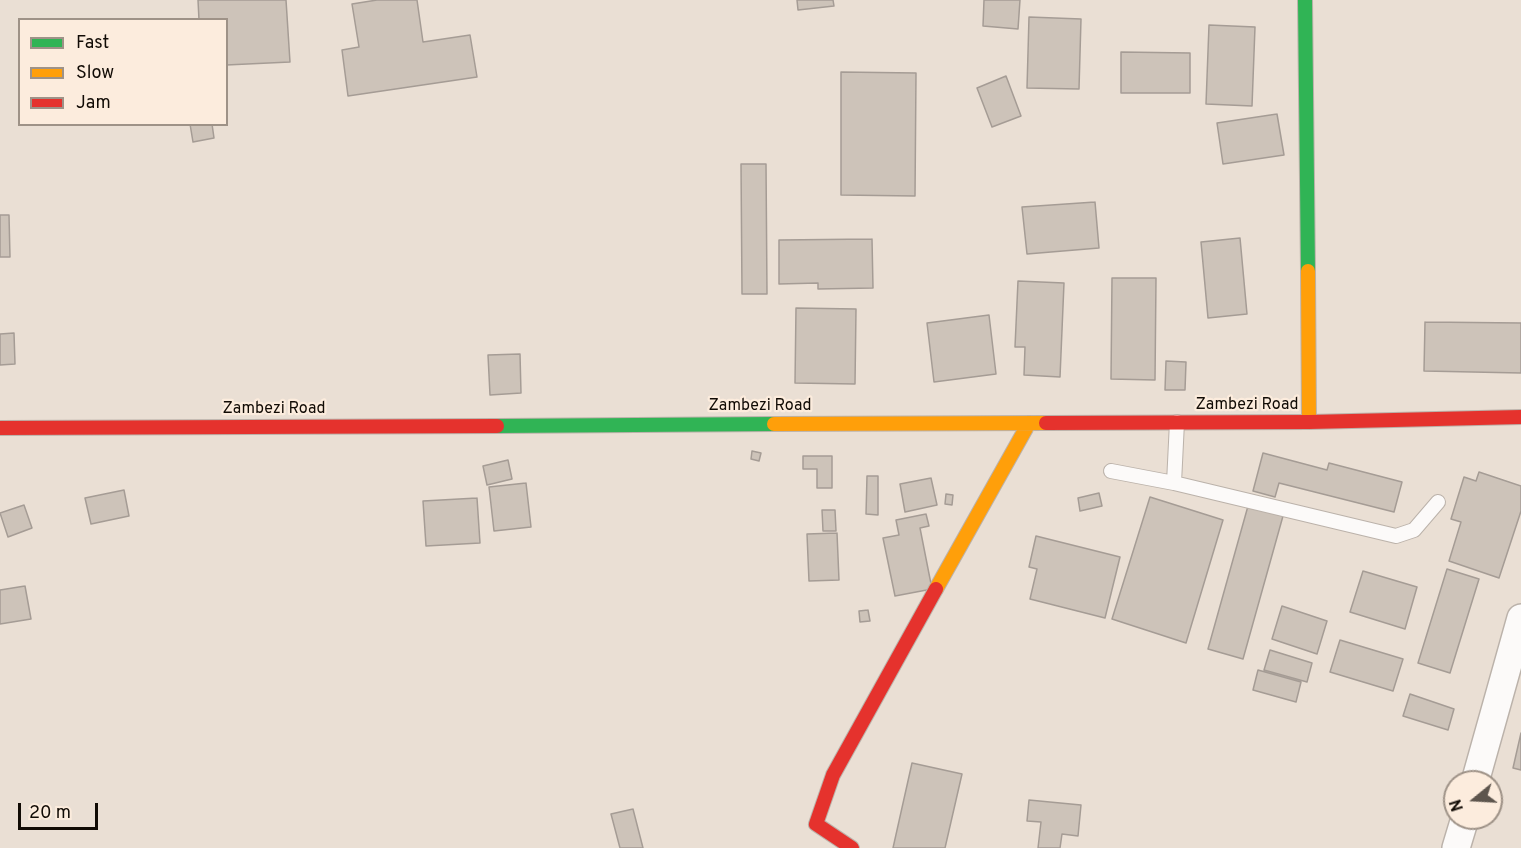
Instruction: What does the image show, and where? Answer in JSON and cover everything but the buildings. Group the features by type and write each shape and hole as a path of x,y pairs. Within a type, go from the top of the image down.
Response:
{"main road":[{"path":"1305,0 1309,422"},
{"name":"Zambezi Road","path":"0,428 1309,422 1521,417"},
{"path":"852,848 816,824 833,775 1029,423"}],"street":[{"path":"1478,770 1521,618"},
{"path":"1456,848 1461,830"}],"lane":[{"path":"1174,483 1177,422"},
{"path":"1111,471 1174,483 1396,536 1414,530 1438,502"}],"traffic: fast":[{"path":"1305,0 1308,271"},
{"path":"497,426 774,424"}],"traffic: slow":[{"path":"1308,271 1309,422"},
{"path":"936,589 1029,423"},
{"path":"774,424 1046,423"}],"traffic: jam":[{"path":"1046,423 1309,422 1521,417"},
{"path":"0,428 497,426"},
{"path":"852,848 816,824 833,775 936,589"}]}
